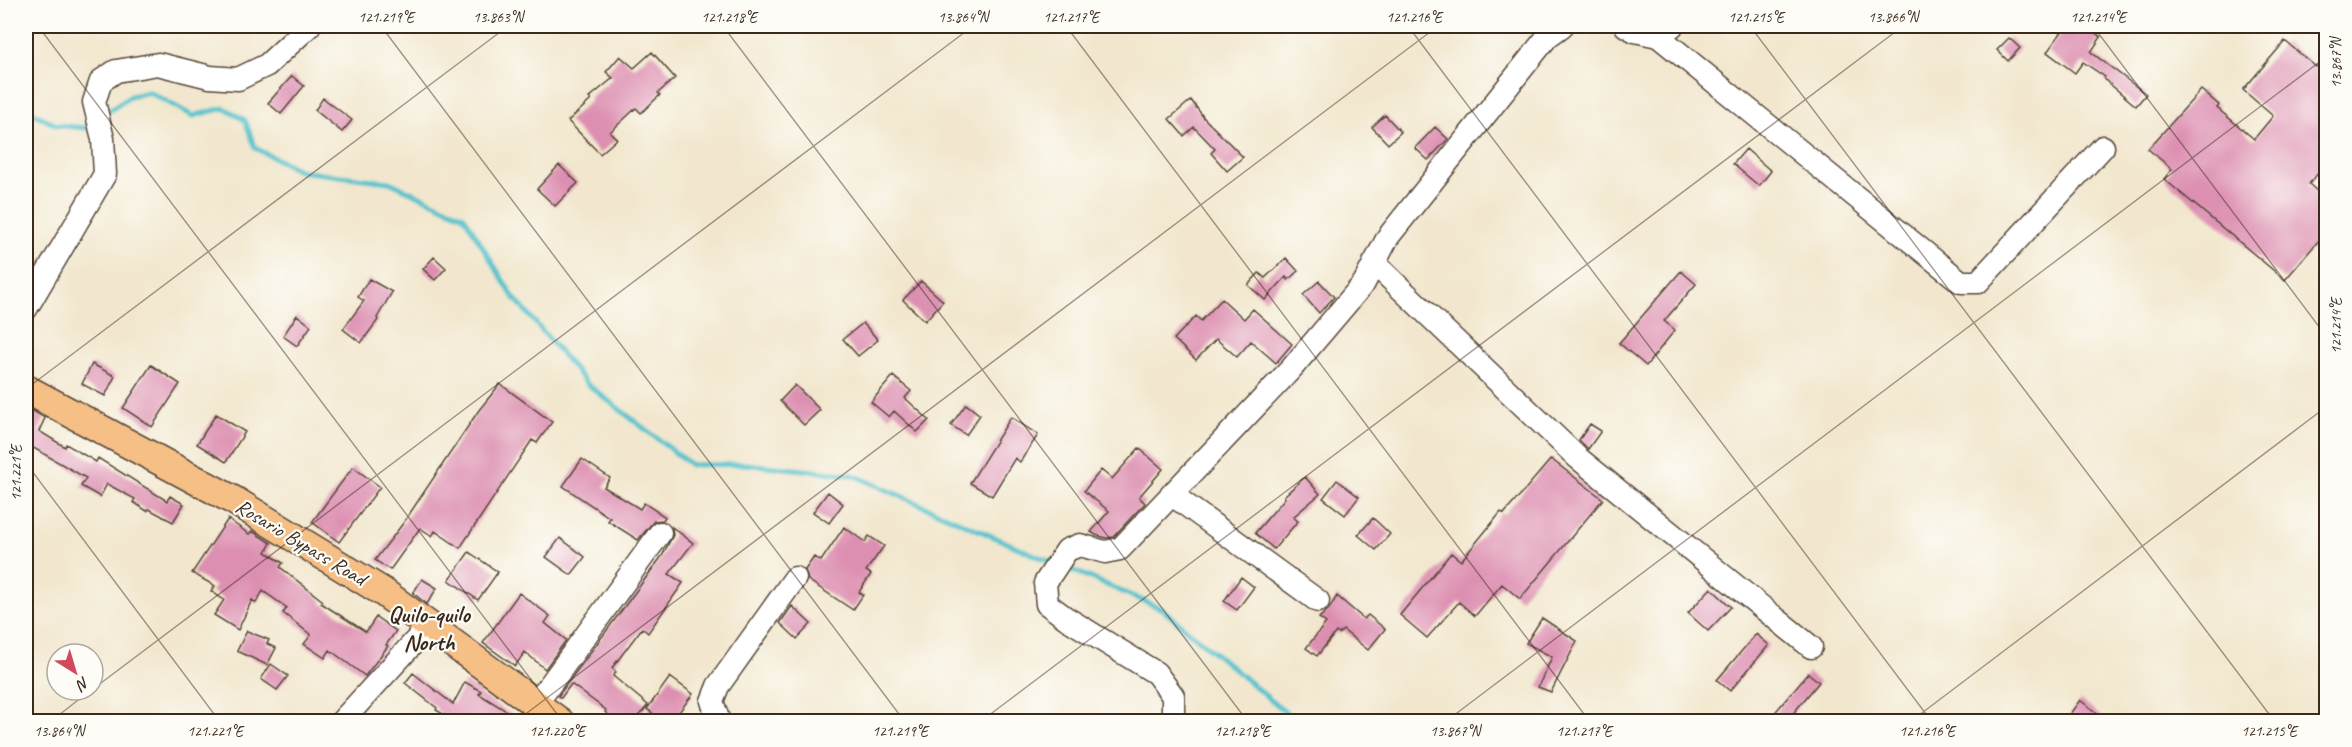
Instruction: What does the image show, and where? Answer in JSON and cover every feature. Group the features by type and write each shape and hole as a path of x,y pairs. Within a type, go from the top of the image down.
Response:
{"main road":[{"name":"Rosario Bypass Road","path":"26,389 235,501 383,592 560,722"}],"street":[{"path":"26,309 105,174 103,140 93,102 101,81 116,71 158,64 210,76 238,79 267,65 309,26"},
{"path":"1626,26 1635,31 1665,31 1961,282 1978,282 2103,147"},
{"path":"1173,722 1173,696 1156,673 1047,604 1045,583 1067,550 1080,545 1105,552 1120,549 1291,369 1364,283 1388,237 1549,29"},
{"path":"1374,263 1578,458 1810,647"},
{"path":"1171,494 1318,601"},
{"path":"536,704 660,533"},
{"path":"719,722 712,701 718,686 795,578"},
{"path":"341,722 429,626"}],"building":[{"path":"2066,26 2085,26 2101,37 2091,52 2146,94 2136,106 2104,79 2105,77 2083,62 2075,73 2047,52"},
{"path":"2009,38 2020,48 2008,61 1997,50"},
{"path":"2285,41 2316,67 2326,55 2326,164 2309,184 2326,199 2326,232 2285,280 2164,179 2172,169 2148,149 2201,90 2219,105 2217,108 2254,139 2273,116 2243,90"},
{"path":"652,52 675,78 641,113 636,108 610,132 617,139 600,154 568,121 591,100 589,98 613,78 606,72 620,56 634,68"},
{"path":"292,76 304,86 281,114 268,103"},
{"path":"323,98 352,120 342,132 315,110"},
{"path":"1191,100 1204,118 1243,157 1227,171 1211,153 1215,149 1194,127 1184,136 1169,119"},
{"path":"1385,115 1401,132 1388,144 1372,127"},
{"path":"1435,127 1448,139 1428,160 1415,148"},
{"path":"1746,149 1771,171 1759,186 1733,164"},
{"path":"559,165 578,183 555,206 537,189"},
{"path":"434,257 446,268 435,280 423,269"},
{"path":"1286,258 1298,271 1288,280 1286,277 1265,300 1248,285 1259,273 1265,278"},
{"path":"1681,271 1696,284 1664,321 1675,330 1646,366 1619,343"},
{"path":"369,279 392,292 378,320 361,343 343,329 364,301 358,297"},
{"path":"921,281 943,301 925,321 903,300"},
{"path":"1319,281 1334,297 1319,313 1303,295"},
{"path":"1222,299 1244,319 1253,309 1292,344 1276,363 1251,341 1237,357 1216,339 1196,360 1174,339 1196,316 1201,321"},
{"path":"297,315 311,326 297,346 283,336"},
{"path":"863,323 878,340 858,356 843,339"},
{"path":"92,364 115,376 105,396 82,384"},
{"path":"151,365 180,384 152,427 123,408"},
{"path":"893,376 911,391 905,398 929,420 917,432 894,411 889,417 871,402"},
{"path":"500,384 552,422 537,443 532,440 460,548 435,531 432,536 420,528 390,570 375,560 404,522 479,410"},
{"path":"795,385 820,410 804,425 780,401"},
{"path":"966,404 980,415 966,435 951,425"},
{"path":"26,407 45,418 39,431 65,447 66,444 96,462 98,458 167,501 170,496 184,504 173,522 149,509 147,511 133,502 135,499 107,484 100,497 81,486 86,478 32,447 26,463"},
{"path":"216,414 245,432 226,462 197,444"},
{"path":"1011,417 1038,435 1020,462 1015,458 992,496 970,483"},
{"path":"1590,424 1601,431 1588,449 1579,440"},
{"path":"1139,448 1163,469 1139,497 1145,503 1113,537 1106,538 1096,535 1091,532 1109,511 1084,491 1101,470 1112,479"},
{"path":"582,459 610,478 604,487 640,509 644,503 665,517 663,520 654,521 638,540 608,521 610,518 563,486"},
{"path":"1551,459 1603,499 1520,599 1502,584 1475,616 1459,602 1427,638 1400,615 1451,553 1461,561 1501,512 1504,514"},
{"path":"353,467 380,487 339,542 312,522"},
{"path":"1305,477 1320,494 1293,517 1298,521 1274,549 1255,533 1285,498 1284,496"},
{"path":"1337,480 1359,497 1345,515 1323,498"},
{"path":"828,492 843,504 829,523 813,512"},
{"path":"1373,518 1390,534 1376,550 1358,535"},
{"path":"228,519 249,534 252,531 271,543 266,552 283,563 280,567 323,601 321,603 366,632 376,617 396,631 386,645 388,646 365,676 330,650 325,658 304,644 311,635 283,613 287,608 263,591 256,603 252,600 238,630 214,615 224,600 211,591 215,586 192,573"},
{"path":"672,527 693,543 669,574 683,583 648,633 642,628 612,668 616,672 613,676 648,705 634,722 616,722 605,712 606,710 571,684 561,698 558,696 662,556 673,535"},
{"path":"844,527 865,542 869,536 884,546 866,571 871,574 859,592 863,595 853,610 808,580 805,570 814,557 821,561"},
{"path":"560,538 585,557 571,575 546,557"},
{"path":"469,552 498,572 478,600 449,580"},
{"path":"1241,577 1254,587 1237,610 1224,601"},
{"path":"422,579 437,588 427,604 413,593"},
{"path":"1711,588 1731,607 1708,631 1688,613"},
{"path":"519,593 550,616 545,623 566,640 545,669 525,652 515,666 483,643"},
{"path":"1337,596 1364,619 1368,615 1385,629 1368,650 1343,630 1339,634 1336,632 1317,656 1306,648 1326,623 1319,618 1329,609"},
{"path":"792,606 811,624 797,639 780,623"},
{"path":"1542,618 1577,641 1551,692 1538,687 1552,657 1526,643"},
{"path":"247,631 269,640 267,644 276,648 267,665 237,651"},
{"path":"1756,634 1769,645 1730,691 1717,680"},
{"path":"271,664 288,676 277,690 261,679"},
{"path":"413,673 453,704 465,682 481,691 479,694 524,722 457,722 436,710 437,708 405,683"},
{"path":"1808,673 1819,682 1786,722 1767,722"},
{"path":"670,677 693,694 679,712 693,722 664,722 647,709"},
{"path":"2080,700 2108,722 2064,722"}],"waterway":[{"path":"103,115 131,96 149,92 193,116 224,108 245,120 255,148 300,171 389,182 464,216 512,295 587,384 691,465 745,464 853,475 1051,562"},
{"path":"26,109 56,125 85,128 93,122"},
{"path":"1063,566 1162,609 1297,722"}],"district":[{"name":"Quilo-quilo North","path":"429,628"}]}
